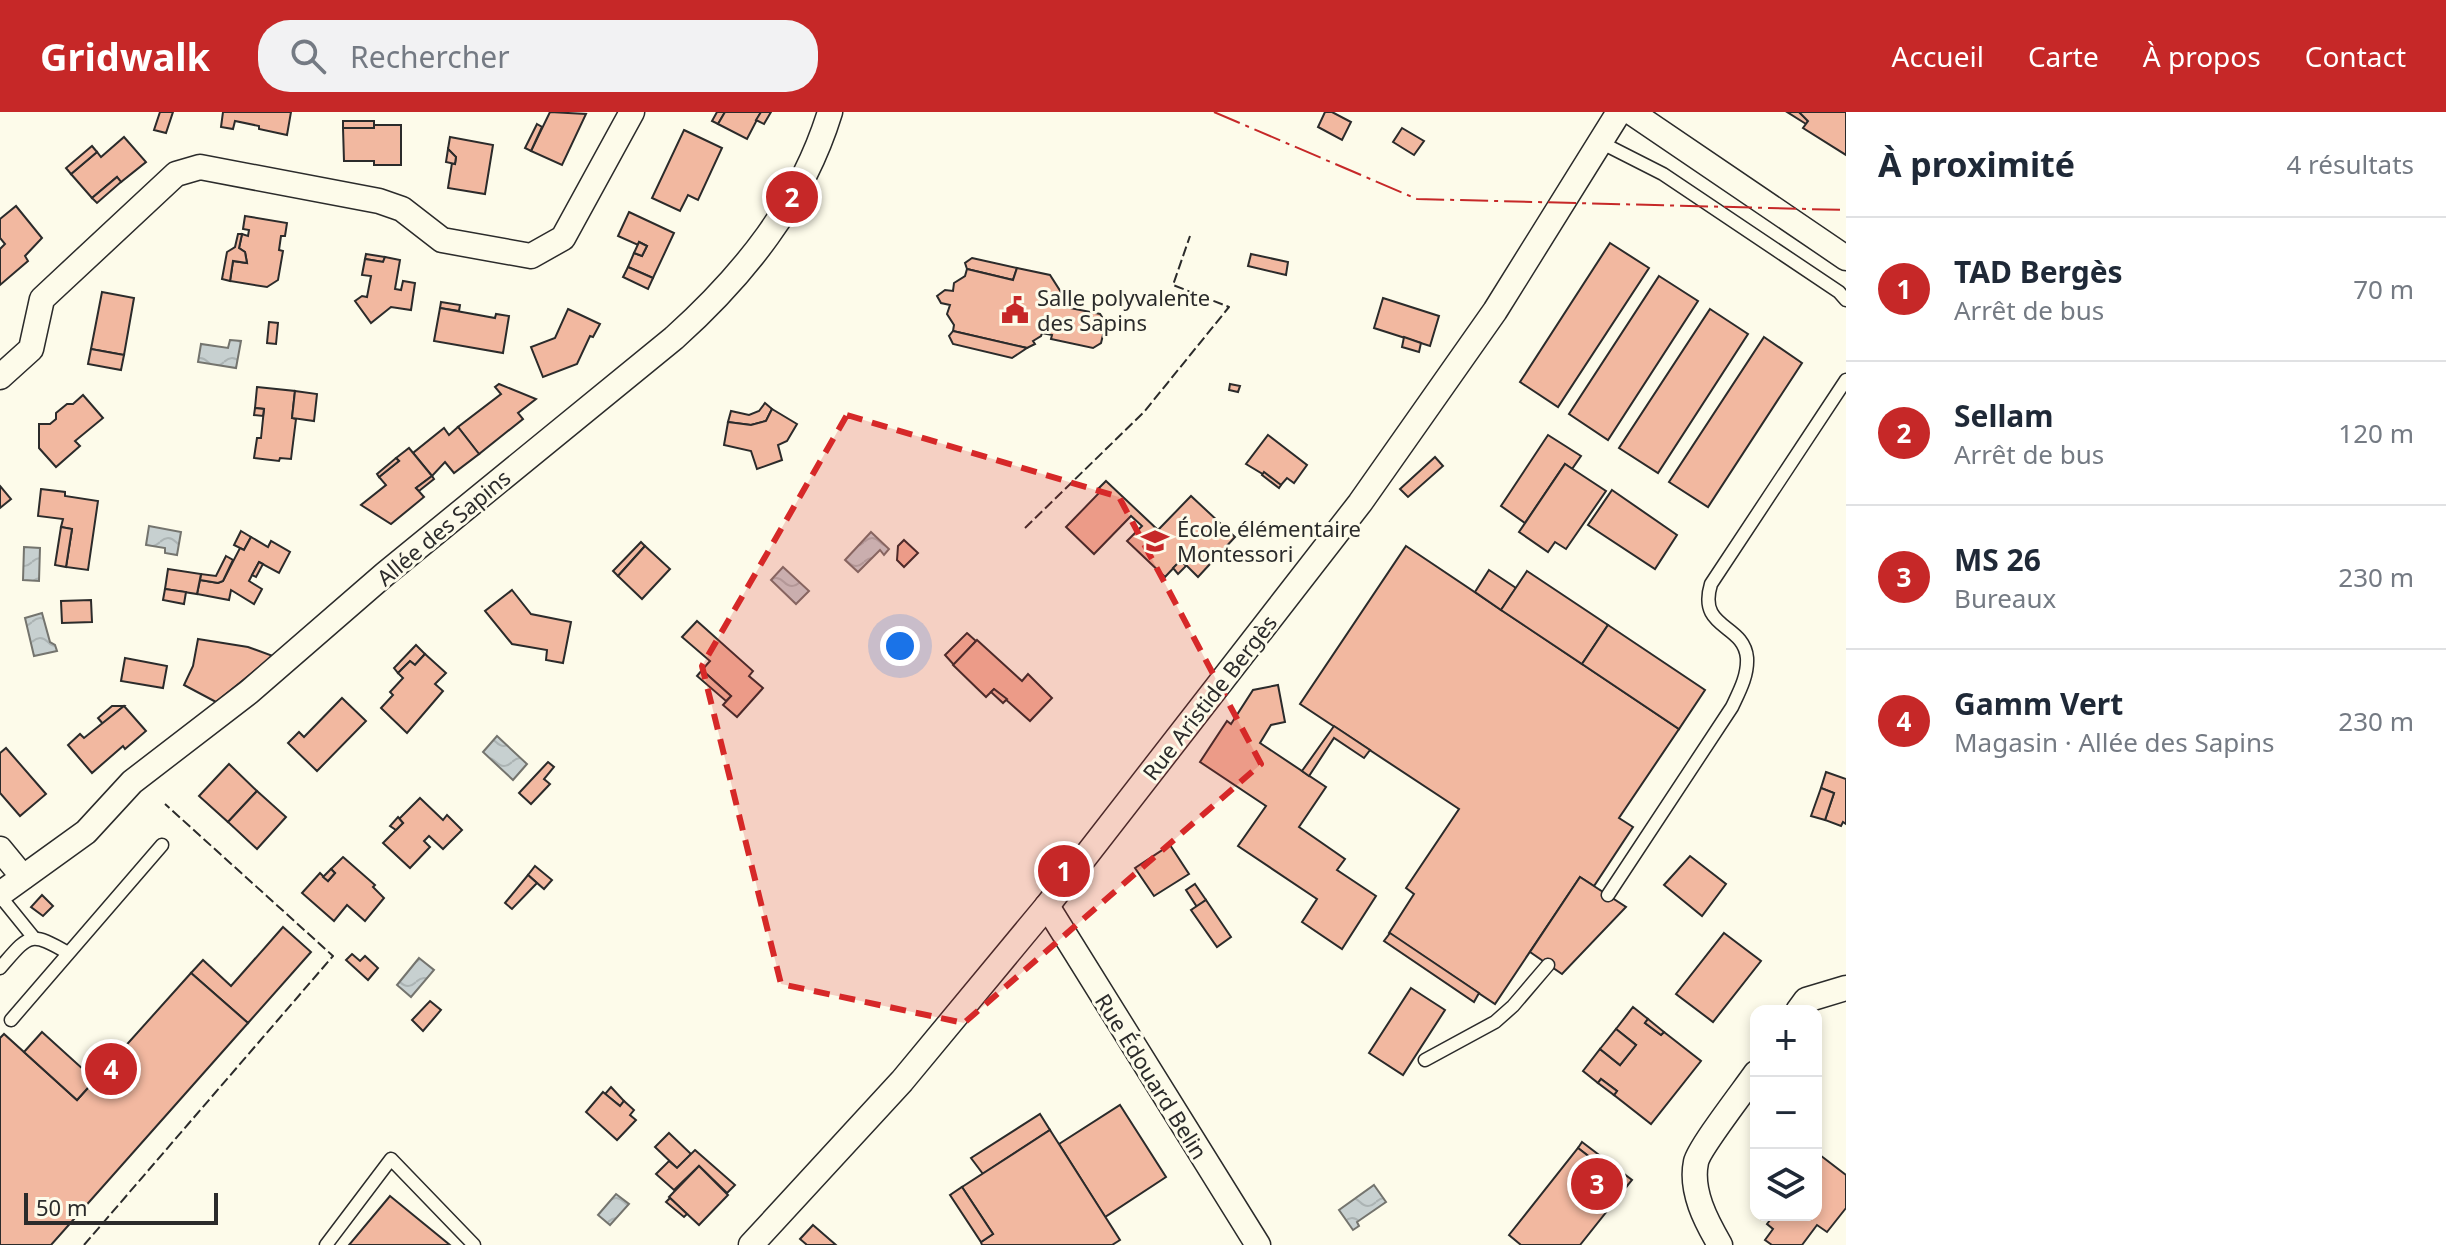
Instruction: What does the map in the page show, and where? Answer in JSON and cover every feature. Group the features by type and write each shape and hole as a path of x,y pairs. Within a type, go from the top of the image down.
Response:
{"street":[{"path":"0,377 31,349 42,299 176,174 200,167 379,201 402,209 442,240 531,256 563,238 632,112"},
{"name":"Allée des Sapins","path":"0,895 86,832 132,782 249,692 385,574 707,308 758,250 792,197 830,112"},
{"name":"Rue Aristide Bergès","path":"751,1245 902,1081 1047,906 1360,503 1495,311 1619,112"},
{"path":"1631,112 1846,258"},
{"path":"0,849 23,877"},
{"name":"Rue Édouard Belin","path":"1047,906 1258,1245"},
{"path":"1802,1005 1806,1000 1846,988"},
{"path":"1720,1245 1706,1222 1697,1192 1696,1160 1753,1077"}],"lane":[{"path":"1600,142 1663,174 1839,292 1846,300"},
{"path":"1608,895 1732,707 1745,679 1747,657 1742,641 1710,611 1706,600 1711,584 1846,380"},
{"path":"11,1020 162,845"},
{"path":"0,895 34,938"},
{"path":"0,968 23,942 34,938 45,940 68,953"},
{"path":"1425,1060 1495,1022 1548,965"},
{"path":"326,1245 391,1159 474,1245"}],"highlighted area":[{"path":"847,415 1119,497 1261,764 964,1023 781,984 702,666"}],"water":[{"path":"230,340 241,341 236,368 198,362 201,344 228,348"},
{"path":"149,526 181,532 177,555 165,553 165,548 146,545"},
{"path":"871,532 889,549 884,555 880,550 858,572 845,560"},
{"path":"24,547 40,548 39,581 23,580"},
{"path":"783,567 809,591 796,604 771,580"},
{"path":"42,613 50,642 57,651 34,656 25,618"},
{"path":"497,736 527,764 513,780 483,752"},
{"path":"419,958 434,970 411,997 397,985"},
{"path":"1374,1185 1386,1202 1357,1222 1359,1226 1353,1230 1339,1210"},
{"path":"616,1194 629,1204 610,1225 598,1215"}],"building":[{"path":"160,112 173,112 166,133 154,130"},
{"path":"223,112 291,112 287,135 235,121 233,129 221,127"},
{"path":"550,112 586,114 562,165 531,151"},
{"path":"717,112 725,112 718,124 712,121"},
{"path":"725,112 761,112 747,139 718,124"},
{"path":"761,112 771,112 764,124 756,120"},
{"path":"1325,112 1332,112 1351,122 1342,140 1318,127"},
{"path":"1787,112 1799,112 1808,121 1806,124"},
{"path":"1799,112 1846,112 1846,155 1803,128 1808,121"},
{"path":"343,121 374,121 374,128 343,128"},
{"path":"537,124 542,127 531,151 525,148"},
{"path":"374,125 401,125 401,165 344,161 343,128 374,128"},
{"path":"1402,128 1424,141 1414,155 1393,142"},
{"path":"684,130 722,148 698,200 688,195 680,211 652,198"},
{"path":"124,137 146,162 121,182 117,177 92,198 71,174 97,152 101,157"},
{"path":"450,137 493,145 485,194 448,188 456,157 448,149"},
{"path":"92,146 97,152 71,174 66,168"},
{"path":"448,149 456,157 455,164 446,162"},
{"path":"117,177 121,182 97,203 92,198"},
{"path":"16,206 42,238 25,256 28,261 0,285 0,249 5,244 0,238 0,219"},
{"path":"629,212 674,233 653,278 628,267 634,253 642,256 647,246 618,236"},
{"path":"245,216 287,223 285,236 281,236 279,250 283,251 278,280 267,287 230,281 233,261 247,263 245,252 239,248 242,234 248,236 249,230 243,229"},
{"path":"238,234 242,234 239,248 245,252 247,263 233,261 230,281 222,279 227,252 235,247"},
{"path":"639,242 647,246 642,256 634,253"},
{"path":"1610,243 1649,268 1558,407 1520,382"},
{"path":"366,254 385,257 383,262 365,259"},
{"path":"1251,254 1288,262 1286,275 1248,266"},
{"path":"385,257 400,260 395,289 401,290 403,281 415,283 411,310 391,307 371,323 355,301 362,296 367,297 371,276 362,275 365,259 383,262"},
{"path":"972,258 1017,268 1013,280 967,269 965,263"},
{"path":"628,267 653,278 648,289 623,277"},
{"name":"Salle polyvalente des Sapins","path":"1017,268 1050,275 1066,300 1065,307 1100,314 1106,323 1101,343 1093,348 1051,339 1052,335 1042,333 1033,341 1035,344 1027,348 953,331 954,325 947,314 950,305 941,303 937,296 945,290 953,291 954,283 965,276 967,269 1013,280"},
{"path":"1659,276 1698,301 1608,440 1569,414"},
{"path":"102,292 134,298 124,355 91,349"},
{"path":"1383,298 1439,316 1430,346 1374,328"},
{"path":"441,302 460,305 459,311 440,308"},
{"path":"440,308 495,318 496,314 509,316 503,353 434,341"},
{"path":"568,309 600,324 593,337 590,336 577,364 543,377 531,347 555,338"},
{"path":"1710,309 1748,334 1658,473 1619,448"},
{"path":"269,322 278,323 276,344 267,343"},
{"path":"953,331 1027,348 1012,358 953,344 949,336"},
{"path":"1404,337 1421,343 1419,352 1402,347"},
{"path":"1764,337 1802,363 1708,507 1669,482"},
{"path":"91,349 124,355 121,370 88,364"},
{"path":"499,384 536,399 518,413 523,419 479,454 458,427 501,394 495,387"},
{"path":"1230,384 1240,386 1238,392 1229,390"},
{"path":"257,387 295,391 292,418 296,419 291,459 254,458 257,438 261,438 264,409 255,408"},
{"path":"295,391 317,394 314,421 292,418"},
{"path":"83,395 103,418 75,441 80,446 56,467 39,448 39,424 50,424 56,419 56,413"},
{"path":"765,403 772,409 766,421 751,425 728,422 731,411 749,415 759,411"},
{"path":"255,408 264,409 263,416 254,415"},
{"path":"772,409 797,424 787,441 778,445 782,460 757,469 751,451 724,445 728,422 751,425 766,421"},
{"path":"458,427 479,454 454,473 445,462 432,476 413,453 444,428 449,435"},
{"path":"1268,435 1307,465 1294,483 1287,478 1281,485 1246,464"},
{"path":"1548,435 1581,456 1572,469 1565,464 1525,523 1501,506"},
{"path":"409,448 432,476 416,488 424,497 391,524 361,505 386,485 379,477"},
{"path":"1435,457 1443,466 1408,497 1400,489"},
{"path":"396,458 399,461 379,477 377,474"},
{"path":"1565,464 1606,491 1566,549 1555,542 1548,552 1519,532"},
{"path":"1264,472 1281,485 1279,488 1262,475"},
{"path":"432,476 434,479 419,491 416,488"},
{"path":"1106,481 1158,530 1191,496 1235,537 1198,577 1181,560 1165,577 1127,541 1142,526 1131,516 1094,554 1066,527 1101,491 1099,488"},
{"path":"0,486 11,499 0,508"},
{"path":"41,489 98,501 88,570 66,567 72,529 61,527 63,519 38,516"},
{"path":"1612,490 1677,535 1655,569 1588,525"},
{"path":"61,527 72,529 66,567 55,565"},
{"path":"241,531 251,537 244,550 234,545"},
{"path":"251,537 268,547 271,541 290,552 279,573 259,562 249,581 262,589 254,604 231,590 229,600 197,594 200,580 223,581 240,548 244,550"},
{"path":"904,540 918,553 904,567 897,560 898,546"},
{"path":"641,542 645,546 618,576 613,571"},
{"path":"645,546 670,569 642,599 618,576"},
{"path":"1406,546 1679,729 1619,818 1633,827 1594,886 1580,877 1495,1004 1389,933 1414,894 1406,888 1459,809 1300,704"},
{"path":"226,556 233,560 223,581 200,580 201,574 216,576"},
{"path":"1181,560 1186,566 1178,574 1173,568"},
{"path":"259,562 263,564 256,577 252,575"},
{"path":"168,569 201,574 197,594 165,589"},
{"path":"1489,570 1516,588 1501,610 1475,592"},
{"path":"1527,571 1608,625 1582,664 1501,610"},
{"path":"165,589 186,592 184,604 163,600"},
{"path":"512,590 531,614 571,622 563,663 546,660 547,650 512,644 485,611"},
{"path":"91,600 92,622 62,623 61,601"},
{"path":"697,621 753,671 749,676 763,688 737,717 723,705 731,696 702,670 710,661 682,637"},
{"path":"1608,625 1705,690 1679,729 1582,664"},
{"path":"967,633 976,641 954,665 945,655"},
{"path":"198,639 248,647 273,656 216,702 184,685 193,666"},
{"path":"977,640 1022,681 1028,674 1052,698 1030,721 994,689 986,697 953,665"},
{"path":"416,645 425,654 415,665 410,661 398,673 394,668"},
{"path":"425,654 446,673 435,684 443,691 407,733 381,708 403,678 398,673 410,661 415,665"},
{"path":"125,658 167,666 163,688 121,681"},
{"path":"702,670 731,696 726,701 697,676"},
{"path":"1278,685 1285,722 1271,725 1260,743 1326,787 1299,827 1345,859 1337,870 1376,896 1342,949 1302,922 1317,899 1238,846 1266,806 1200,762 1227,721 1231,724 1253,690"},
{"path":"994,689 1007,699 1003,703 991,692"},
{"path":"342,698 366,721 317,771 288,743 299,732 304,737"},
{"path":"112,706 124,706 103,724 98,718"},
{"path":"124,706 146,731 92,773 68,745 80,734 84,738"},
{"path":"1334,726 1370,750 1364,758 1334,738 1309,776 1302,771"},
{"path":"6,748 46,794 20,816 0,793 0,753"},
{"path":"548,762 554,767 544,779 550,784 531,804 519,793"},
{"path":"229,764 257,791 228,822 199,796"},
{"path":"1826,772 1846,779 1846,824 1843,822 1841,826 1825,820 1834,793 1821,788"},
{"path":"1821,788 1834,793 1825,820 1811,816"},
{"path":"257,791 286,817 257,849 228,822"},
{"path":"420,798 443,820 447,815 462,830 443,849 429,836 424,841 430,847 410,868 383,843 403,823 399,819"},
{"path":"398,817 403,823 396,830 390,826"},
{"path":"1170,845 1189,874 1154,896 1135,868"},
{"path":"1690,856 1726,884 1702,916 1664,885"},
{"path":"343,857 375,885 373,887 384,898 365,921 347,905 334,921 302,893 320,873 328,881 335,873 331,869"},
{"path":"535,866 552,880 544,889 528,875"},
{"path":"331,869 335,873 328,881 323,877"},
{"path":"528,875 537,883 512,909 505,903"},
{"path":"1580,877 1626,907 1562,974 1530,952"},
{"path":"1195,884 1206,900 1197,907 1186,890"},
{"path":"42,895 53,906 43,916 31,907"},
{"path":"1206,900 1231,937 1217,947 1191,910"},
{"path":"283,927 311,952 248,1023 191,973 203,960 231,986"},
{"path":"1390,933 1479,993 1474,1002 1384,941"},
{"path":"1724,933 1761,961 1713,1022 1676,994"},
{"path":"352,954 360,961 365,956 378,968 368,980 346,960"},
{"path":"191,973 248,1023 51,1245 0,1245 0,1038 4,1034 77,1100"},
{"path":"1411,988 1445,1010 1403,1075 1369,1053"},
{"path":"430,1001 441,1010 423,1031 412,1020"},
{"path":"1633,1007 1648,1019 1645,1023 1661,1035 1664,1032 1701,1061 1651,1124 1614,1095 1617,1091 1601,1079 1598,1083 1583,1071 1600,1049 1620,1065 1636,1045 1616,1029"},
{"path":"1648,1019 1664,1032 1661,1035 1645,1023"},
{"path":"1616,1029 1636,1045 1620,1065 1600,1049"},
{"path":"42,1032 95,1080 77,1100 24,1052"},
{"path":"1601,1079 1617,1091 1614,1095 1598,1083"},
{"path":"611,1087 624,1101 620,1106 605,1094"},
{"path":"603,1092 620,1106 624,1101 634,1110 630,1115 636,1120 617,1140 586,1112"},
{"path":"1120,1105 1166,1177 1105,1217 1059,1144"},
{"path":"1040,1114 1050,1130 983,1174 971,1158"},
{"path":"1050,1130 1120,1240 1112,1245 982,1245 981,1242 993,1234 962,1187"},
{"path":"669,1133 691,1154 677,1168 655,1147"},
{"path":"1582,1142 1632,1180 1627,1186 1578,1148"},
{"path":"1578,1148 1627,1186 1580,1245 1521,1245 1509,1235"},
{"path":"695,1150 735,1185 727,1193 699,1166 674,1190 656,1174 669,1161 677,1168"},
{"path":"1822,1157 1846,1175 1846,1208 1827,1232 1817,1225 1802,1245 1772,1245 1765,1240 1773,1229 1767,1224 1769,1221 1822,1221"},
{"path":"699,1166 728,1195 699,1225 669,1197"},
{"path":"962,1187 993,1234 981,1242 950,1195"},
{"path":"390,1196 450,1245 349,1245"},
{"path":"670,1198 687,1214 684,1217 666,1202"},
{"path":"813,1225 836,1245 807,1245 800,1239"}],"fence":[{"path":"1025,528 1144,412 1229,307 1173,285 1190,236"},
{"path":"84,1245 333,956 165,804"}],"power":[{"path":"1214,112 1417,199 1846,210"}],"place":[{"name":"Sellam","path":"792,197"},
{"name":"Salle polyvalente des Sapins","path":"1015,310"},
{"name":"École élémentaire Montessori","path":"1155,541"},
{"name":"TAD Bergès","path":"1064,871"},
{"name":"Gamm Vert","path":"111,1069"},
{"name":"MS 26","path":"1597,1184"}]}
